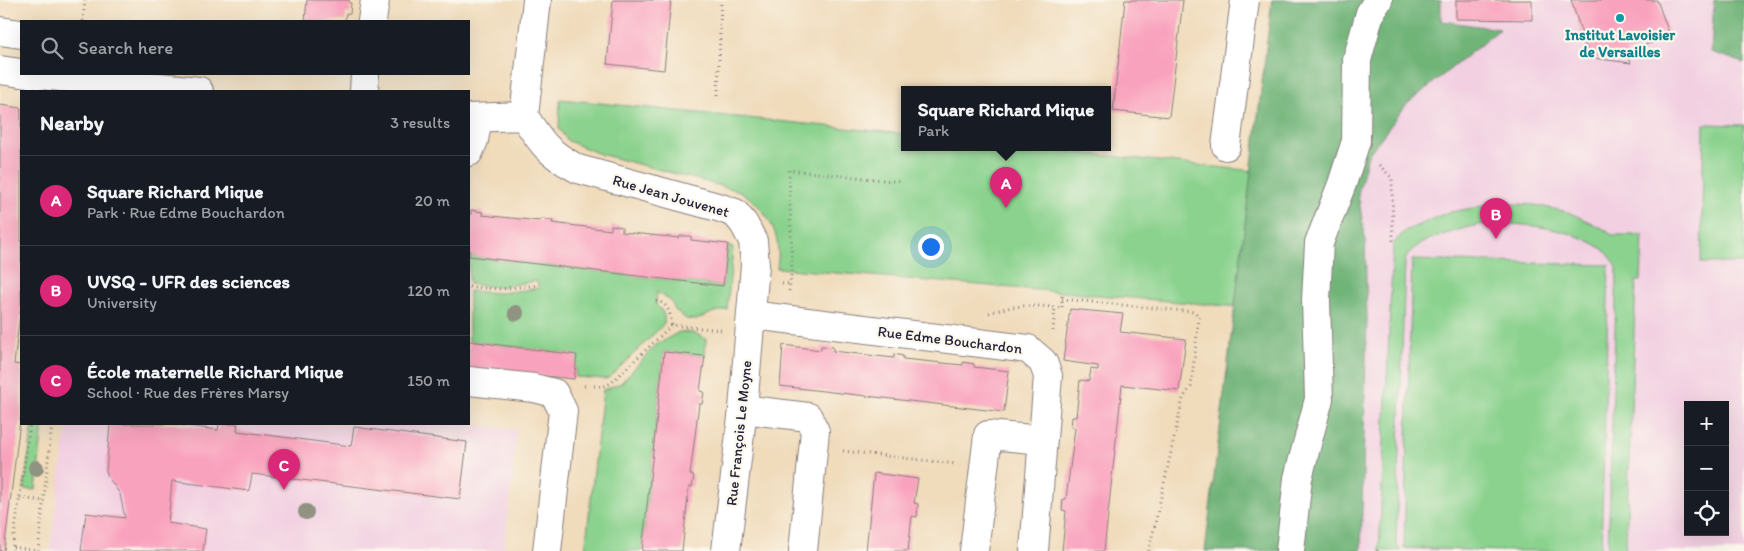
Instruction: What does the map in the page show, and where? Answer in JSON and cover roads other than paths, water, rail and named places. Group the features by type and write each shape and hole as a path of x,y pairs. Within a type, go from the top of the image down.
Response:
{"street":[{"path":"372,20 375,0"},
{"path":"470,150 474,140 473,118 524,116 537,0"},
{"path":"1226,146 1244,0"},
{"path":"1290,551 1298,478 1319,399 1316,300 1319,243 1342,184 1356,141 1356,60 1370,13 1378,0"},
{"path":"0,31 20,34"},
{"path":"0,70 20,73"},
{"path":"38,75 78,81 187,90"},
{"path":"364,90 365,75"},
{"name":"Rue Jean Jouvenet","path":"524,116 542,144 558,159 578,169 735,213 744,224 753,241 755,265 752,306"},
{"name":"Rue Edme Bouchardon","path":"752,306 786,319 1028,349 1043,362 1048,376 1034,551"},
{"name":"Rue François Le Moyne","path":"726,551 743,409 752,306"},
{"path":"470,380 534,388 554,393 563,411 547,551"},
{"path":"743,409 808,417 815,431 803,551"},
{"path":"974,551 988,434 1043,440"}],"place":[{"name":"Institut Lavoisier de Versailles","path":"1620,18"},
{"name":"Square Richard Mique","path":"1006,208"},
{"name":"UVSQ - UFR des sciences","path":"1496,239"},
{"name":"École maternelle Richard Mique","path":"284,490"}]}
